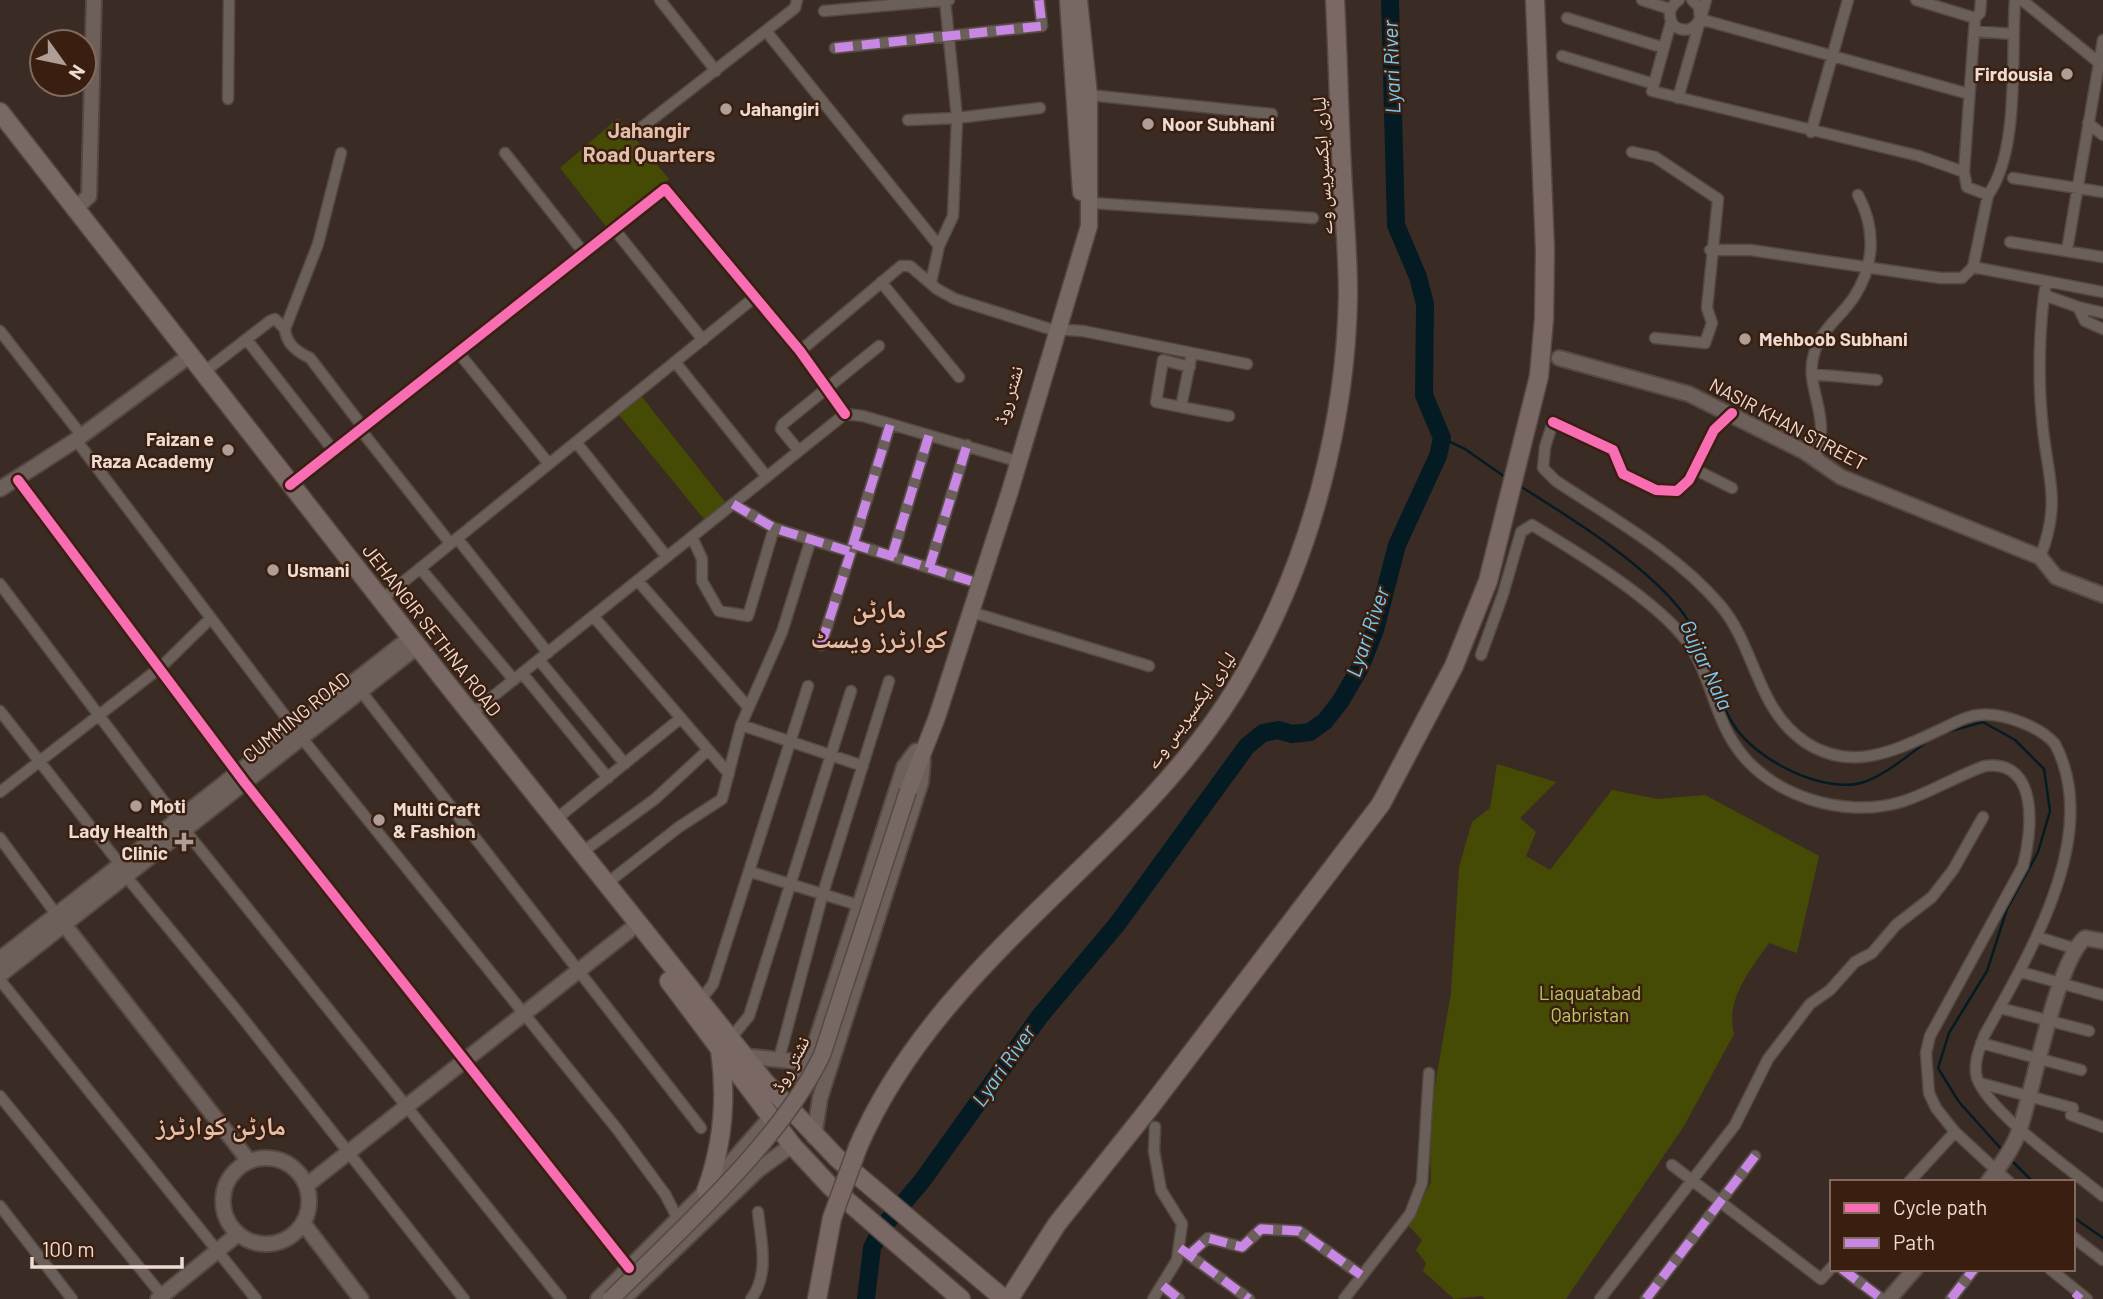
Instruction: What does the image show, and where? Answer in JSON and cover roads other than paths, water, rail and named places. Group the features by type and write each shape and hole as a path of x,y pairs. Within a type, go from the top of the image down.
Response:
{"highway":[{"name":"لیاری ایکسپریس وے","path":"817,1299 825,1247 845,1180 869,1124 903,1065 932,1024 972,978 1175,770 1249,667 1277,610 1321,485 1336,416 1345,350 1348,239 1335,0"},
{"path":"1009,1299 1057,1224 1148,1110 1381,804 1454,666 1488,581 1539,376 1545,319 1545,250 1535,0"},
{"name":"JEHANGIR SETHNA ROAD","path":"0,112 381,600 410,644 471,715 700,1001 725,1044 745,1056 778,1111 792,1145 830,1186 961,1299"},
{"name":"JEHANGIR SETHNA ROAD","path":"0,127 181,362 410,644 630,930 778,1111 814,1137 1004,1299"},
{"path":"706,1191 715,1167 726,1090 725,1044"}],"main road":[{"name":"نشتر روڈ","path":"917,753 971,612 1054,330 1082,217 1068,0"},
{"name":"نشتر روڈ","path":"611,1299 757,1148 782,1119 812,1075 822,1055 908,791 917,753 1010,459 1089,226 1092,203 1089,95 1079,0"}],"street":[{"path":"76,208 89,196 94,0"},
{"path":"228,99 229,0"},
{"path":"660,0 716,71"},
{"path":"632,135 795,8 797,0"},
{"path":"824,11 947,0 957,118 953,216 939,246 931,282"},
{"path":"835,48 949,38 1042,26 1039,0"},
{"path":"1642,0 1676,2 1652,90 1811,132 1919,156 1964,172"},
{"path":"1692,0 1699,7 1700,19"},
{"path":"1678,98 1706,0"},
{"path":"1811,132 1848,0"},
{"path":"1916,0 1975,18"},
{"path":"1981,0 1980,13 1975,18 1964,172 1967,187 1988,195"},
{"path":"1710,250 1750,250 1868,269 1962,278 1973,267 1988,195 1999,179 2006,154 2012,89 2015,0"},
{"path":"2022,0 2101,65"},
{"path":"1567,18 1664,48"},
{"path":"1671,22 1679,29 1688,30 1700,19"},
{"path":"1700,19 1969,94"},
{"path":"766,31 939,246"},
{"path":"1974,31 2012,34"},
{"path":"2067,250 2088,123 2101,65 2103,40"},
{"path":"1562,56 1654,84"},
{"path":"1089,95 1272,114"},
{"path":"908,120 957,118 1040,108"},
{"path":"2088,123 2103,135"},
{"path":"1632,152 1656,157 1718,199 1710,250 1707,308 1712,323 1705,343 1655,338"},
{"path":"341,153 318,244 285,329 286,339 299,353 310,358 359,422 360,429 548,653"},
{"path":"505,153 584,253"},
{"path":"2013,178 2103,192"},
{"path":"290,485 665,189 800,351 845,414 967,445 1010,459"},
{"path":"1816,460 1821,428 1812,374 1813,355 1820,337 1854,297 1868,269 1870,217 1858,195"},
{"path":"1092,203 1313,218"},
{"path":"614,229 703,340"},
{"path":"2010,242 2103,257"},
{"path":"800,351 901,266 910,266 955,299 1054,330 1083,331 1247,364"},
{"path":"1973,267 2103,292"},
{"path":"881,282 959,377"},
{"path":"2040,557 2051,531 2054,500 2042,419 2046,283"},
{"path":"2044,295 2103,313"},
{"path":"381,600 755,297"},
{"path":"2078,307 2085,321 2103,329"},
{"path":"204,372 275,319 285,329"},
{"path":"0,331 298,732 666,1194 678,1219"},
{"path":"247,340 334,450"},
{"path":"799,452 781,426 879,346"},
{"path":"458,352 549,464"},
{"path":"1181,407 1192,353"},
{"name":"NASIR KHAN STREET","path":"1559,358 1689,394 1732,413 1841,477 2040,557 2056,577 2103,594"},
{"path":"1189,367 1163,360 1156,402 1229,416"},
{"path":"0,489 18,480 79,438 181,362"},
{"path":"675,362 767,477"},
{"path":"1812,374 1877,380"},
{"path":"1732,413 1714,430 1695,469 1684,487 1677,491 1656,490 1623,474 1613,450 1553,422 1542,464 1547,474 1645,541 1721,606 1738,633 1779,720 1804,741 1835,756 1864,758 1893,752 1979,715 2014,721 2045,735 2064,756 2080,796 2081,829"},
{"path":"471,715 845,414"},
{"path":"821,645 890,425"},
{"path":"892,556 929,435"},
{"path":"576,442 667,557"},
{"path":"929,568 967,445"},
{"path":"1695,469 1732,488"},
{"path":"18,480 242,777 629,1268"},
{"path":"733,504 774,528 811,540 892,556 971,581"},
{"path":"1481,654 1503,594 1521,532 1532,524 1606,573 1687,641 1699,660 1735,745 1755,768 1789,791 1818,801 1875,806 1903,802 1985,766 1994,765 2012,771 2020,778 2029,806 2030,841 2023,866 1930,1036 1926,1054 1929,1093 1936,1108 1995,1173 2019,1130 2049,1021 2076,948 2085,938 2103,941"},
{"path":"692,537 702,559 702,581 719,611 748,616 774,528"},
{"path":"606,884 679,827 722,799 741,725 782,632 811,540"},
{"path":"420,568 608,778"},
{"path":"638,581 748,707"},
{"path":"0,584 181,824 561,1299"},
{"path":"971,612 1149,666"},
{"path":"593,616 729,774"},
{"path":"0,792 161,667 211,618"},
{"name":"CUMMING ROAD","path":"298,732 360,690 410,644"},
{"name":"CUMMING ROAD","path":"0,977 60,919 410,644"},
{"path":"539,660 625,764"},
{"path":"779,1059 823,893 889,681"},
{"path":"700,1001 713,984 808,687"},
{"path":"360,690 701,1128"},
{"path":"725,1044 749,1016 851,691"},
{"path":"0,711 122,869 464,1299"},
{"path":"555,820 681,718"},
{"path":"741,725 863,766"},
{"path":"581,853 655,799 708,750"},
{"name":"نشتر روڈ","path":"598,1299 706,1191 739,1151 778,1111 809,1063 904,767 917,753"},
{"name":"نشتر روڈ","path":"814,1137 820,1098 921,782 917,753"},
{"path":"1600,1299 1735,1125 1768,1059 1810,1004 1830,990 1855,962 1872,953 1896,925 1932,897 1954,870 1983,817"},
{"path":"0,838 249,1161"},
{"path":"751,872 858,905"},
{"path":"2069,887 1981,1044 1976,1066 1980,1083 2019,1130 2103,1196"},
{"name":"CUMMING ROAD","path":"1,956 60,919"},
{"path":"307,1185 630,930"},
{"path":"2041,938 2076,948"},
{"path":"2021,972 2103,995"},
{"path":"0,977 256,1299"},
{"path":"2000,1008 2089,1031"},
{"path":"1981,1044 2081,1070"},
{"name":"نشتر روڈ","path":"745,1056 809,1063"},
{"path":"1344,1299 1410,1214 1422,1182 1429,1073"},
{"path":"1980,1083 2073,1108 2071,1115 2103,1127"},
{"path":"0,1096 162,1298 238,1234"},
{"path":"1153,1299 1163,1286 1180,1248 1182,1224 1161,1190 1154,1152 1155,1127"},
{"path":"1911,1180 1955,1132"},
{"path":"622,1299 758,1170 792,1145"},
{"path":"739,1151 758,1170"},
{"path":"1646,1299 1755,1156"},
{"path":"277,1159 289,1164 307,1185 309,1198 303,1223 293,1235 273,1243 251,1241 238,1234 226,1216 224,1194 233,1175 249,1161 277,1159"},
{"path":"1672,1165 1692,1183 1821,1279 1830,1269"},
{"path":"0,1206 72,1299"},
{"path":"751,1299 760,1285 764,1258 758,1212"},
{"path":"303,1223 361,1299"},
{"path":"1189,1255 1208,1238 1242,1247 1261,1229 1291,1229 1298,1231 1361,1276"},
{"path":"2075,1239 2103,1260"},
{"path":"1180,1248 1249,1299"},
{"path":"1845,1271 1882,1299"},
{"path":"1889,1299 1912,1271"},
{"path":"1951,1299 1972,1271"},
{"path":"2052,1271 2081,1297"},
{"path":"1163,1286 1179,1299"}],"waterway":[{"name":"Lyari River","path":"866,1299 872,1248 881,1229 922,1181 1040,1016 1118,923 1247,746 1263,733 1278,730 1292,734 1310,732 1325,721 1340,702 1360,668 1375,630 1397,545 1438,456 1442,438 1424,395 1425,304 1418,277 1396,225 1390,0"},
{"name":"Gujjar Nala","path":"1442,438 1465,449 1505,477"},
{"name":"Gujjar Nala","path":"1520,486 1629,560 1668,595 1691,626 1733,724 1757,750 1774,762 1812,779 1850,785 1883,773 1929,740"},
{"name":"Gujjar Nala","path":"1947,732 1983,722 2015,740 2044,769 2050,811 2038,852 2007,909 1987,971 1949,1033 1938,1068 1959,1102 2004,1152"},
{"name":"Gujjar Nala","path":"2011,1160 2031,1180"},
{"name":"Gujjar Nala","path":"2075,1218 2103,1238"}],"place":[{"name":"Firdousia","path":"2067,74"},
{"name":"Jahangiri","path":"726,109"},
{"name":"Noor Subhani","path":"1148,124"},
{"name":"Mehboob Subhani","path":"1745,339"},
{"name":"Faizan e Raza Academy","path":"228,450"},
{"name":"Usmani","path":"273,570"},
{"name":"Moti","path":"136,806"},
{"name":"Multi Craft & Fashion","path":"379,820"},
{"name":"Lady Health Clinic","path":"184,842"}],"district":[{"name":"Jahangir Road Quarters","path":"649,143"},
{"name":"مارٹن کوارٹرز ویسٹ","path":"879,624"},
{"name":"مارٹن کوارٹرز","path":"221,1126"}],"park label":[{"name":"Liaquatabad Qabristan","path":"1590,1004"}]}
